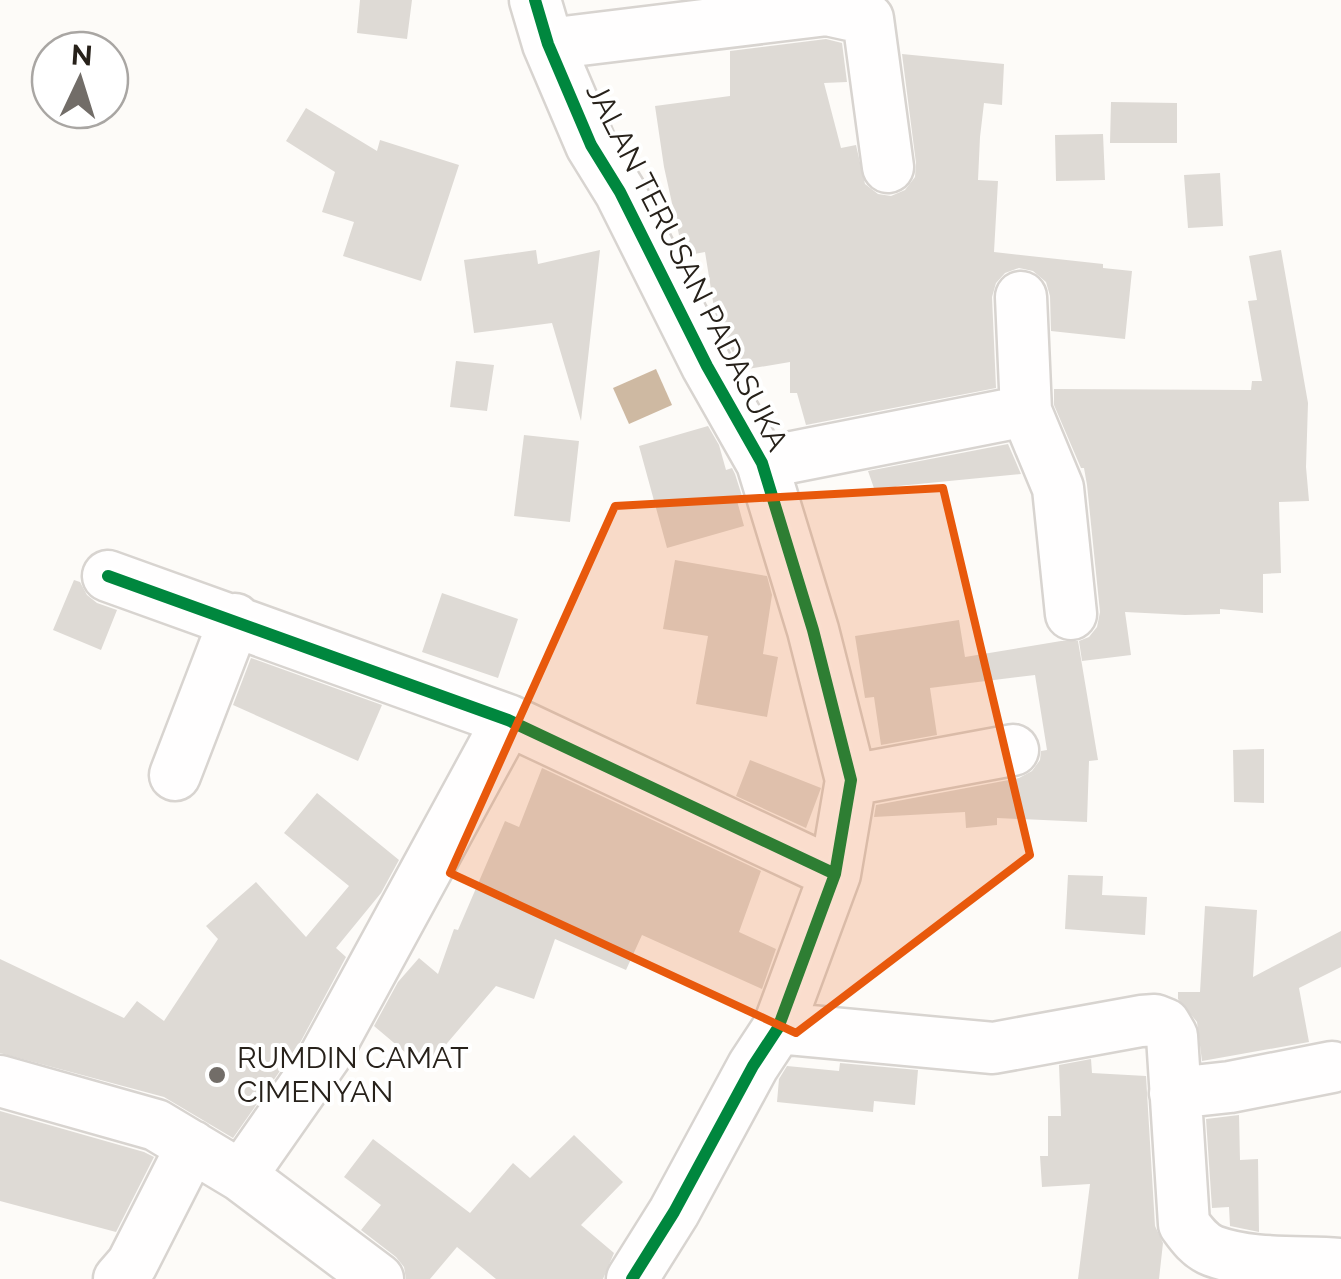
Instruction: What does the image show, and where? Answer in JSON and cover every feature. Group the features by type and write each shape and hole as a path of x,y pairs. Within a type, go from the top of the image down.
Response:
{"street":[{"path":"542,22 827,10 868,19 888,167"},
{"name":"JALAN TERUSAN PADASUKA","path":"542,22 591,145 635,221 706,366 762,463 813,630 851,780 835,874 778,1028 632,1279"},
{"path":"1021,297 1026,411 1058,488 1071,614"},
{"path":"762,463 1026,411"},
{"path":"108,576 508,720 835,874"},
{"path":"175,776 235,619"},
{"path":"241,1176 325,1056 508,720"},
{"path":"851,780 1013,750"},
{"path":"778,1028 993,1048 1155,1020 1166,1024 1172,1036 1184,1224 1196,1241 1212,1251 1251,1258 1341,1264"},
{"path":"1175,1093 1230,1087 1332,1067"},
{"path":"0,1082 156,1126 241,1176 378,1279"},
{"path":"119,1279 132,1264 192,1146"}],"highlighted area":[{"path":"943,488 1030,855 796,1033 450,873 615,506"}],"shaded area":[{"path":"656,369 672,405 629,424 613,388"}],"building":[{"path":"360,0 412,0 407,39 357,33"},
{"path":"826,39 842,43 847,82 824,83 841,148 856,145 865,184 878,194 891,196 905,190 915,177 902,54 1004,64 1002,105 984,103 980,137 978,180 998,181 994,252 1132,271 1125,339 1051,331 1046,282 1033,271 1019,268 1005,273 996,283 992,297 996,388 806,425 797,393 790,393 790,362 742,370 716,320 705,252 684,256 683,253 655,106 730,96 730,51"},
{"path":"1111,102 1177,103 1177,143 1110,143"},
{"path":"306,108 377,151 380,140 459,165 421,281 343,256 354,222 322,212 335,172 286,141"},
{"path":"1103,134 1105,180 1056,181 1055,135"},
{"path":"1220,173 1223,226 1188,228 1184,175"},
{"path":"536,250 538,264 600,250 581,421 552,323 474,333 464,260"},
{"path":"1281,250 1308,403 1309,501 1279,502 1281,573 1263,574 1263,613 1220,609 1220,614 1125,612 1131,655 1082,661 1079,641 1097,627 1100,612 1087,485 1084,468 1054,405 1054,389 1251,390 1252,381 1262,381 1248,301 1257,300 1249,256"},
{"path":"456,361 494,365 487,411 450,407"},
{"path":"708,426 726,470 732,468 735,474 742,496 736,497 744,526 667,548 639,446"},
{"path":"524,435 579,441 570,522 514,516"},
{"path":"1008,444 1021,474 898,486 876,494 868,471"},
{"path":"675,560 767,576 772,595 763,654 778,657 767,717 696,704 708,636 663,629"},
{"path":"74,580 97,603 117,610 101,650 53,630"},
{"path":"442,593 518,619 498,678 422,652"},
{"path":"959,620 965,657 1078,641 1098,760 1089,761 1087,822 997,818 997,825 966,828 965,812 874,817 876,805 1019,778 1032,771 1041,751 1047,750 1035,675 930,688 937,735 881,745 874,697 865,698 855,636"},
{"path":"251,658 382,705 358,761 233,705"},
{"path":"1264,749 1264,803 1234,802 1233,750"},
{"path":"750,760 821,788 806,828 736,796"},
{"path":"542,768 761,871 739,932 776,949 762,989 642,935 626,970 555,939 534,999 496,986 425,1069 374,1026 398,982 419,958 438,974 454,929 458,930 505,821 519,827"},
{"path":"317,793 399,860 381,893 336,948 346,957 301,1041 233,1138 164,1097 0,1053 0,959 124,1018 137,1001 164,1021 218,939 206,926 256,882 306,937 349,886 284,833"},
{"path":"1068,875 1103,876 1102,895 1147,897 1145,935 1065,929"},
{"path":"1205,906 1257,910 1253,977 1341,931 1341,967 1299,988 1309,1042 1202,1061 1197,1022 1178,999 1178,992 1200,992"},
{"path":"1091,1059 1092,1073 1146,1076 1155,1226 1163,1243 1159,1279 1078,1279 1090,1184 1042,1187 1040,1156 1048,1156 1048,1116 1061,1116 1059,1065"},
{"path":"840,1063 918,1070 915,1105 874,1101 873,1112 777,1102 779,1079 787,1066 839,1071"},
{"path":"0,1111 154,1157 116,1232 0,1201"},
{"path":"1239,1115 1240,1160 1258,1159 1259,1232 1230,1226 1229,1207 1212,1208 1206,1119"},
{"path":"574,1135 623,1182 581,1225 614,1253 603,1279 496,1279 457,1247 430,1279 406,1279 404,1267 396,1257 361,1230 381,1205 344,1177 373,1139 470,1213 513,1163 530,1178"}],"cycle path":[{"path":"535,0 548,44 591,145 620,192 707,366 762,463 813,630 851,780 835,874 778,1028 632,1279"},
{"path":"108,576 508,720 835,874"}],"place":[{"name":"RUMDIN CAMAT CIMENYAN","path":"217,1075"}]}
